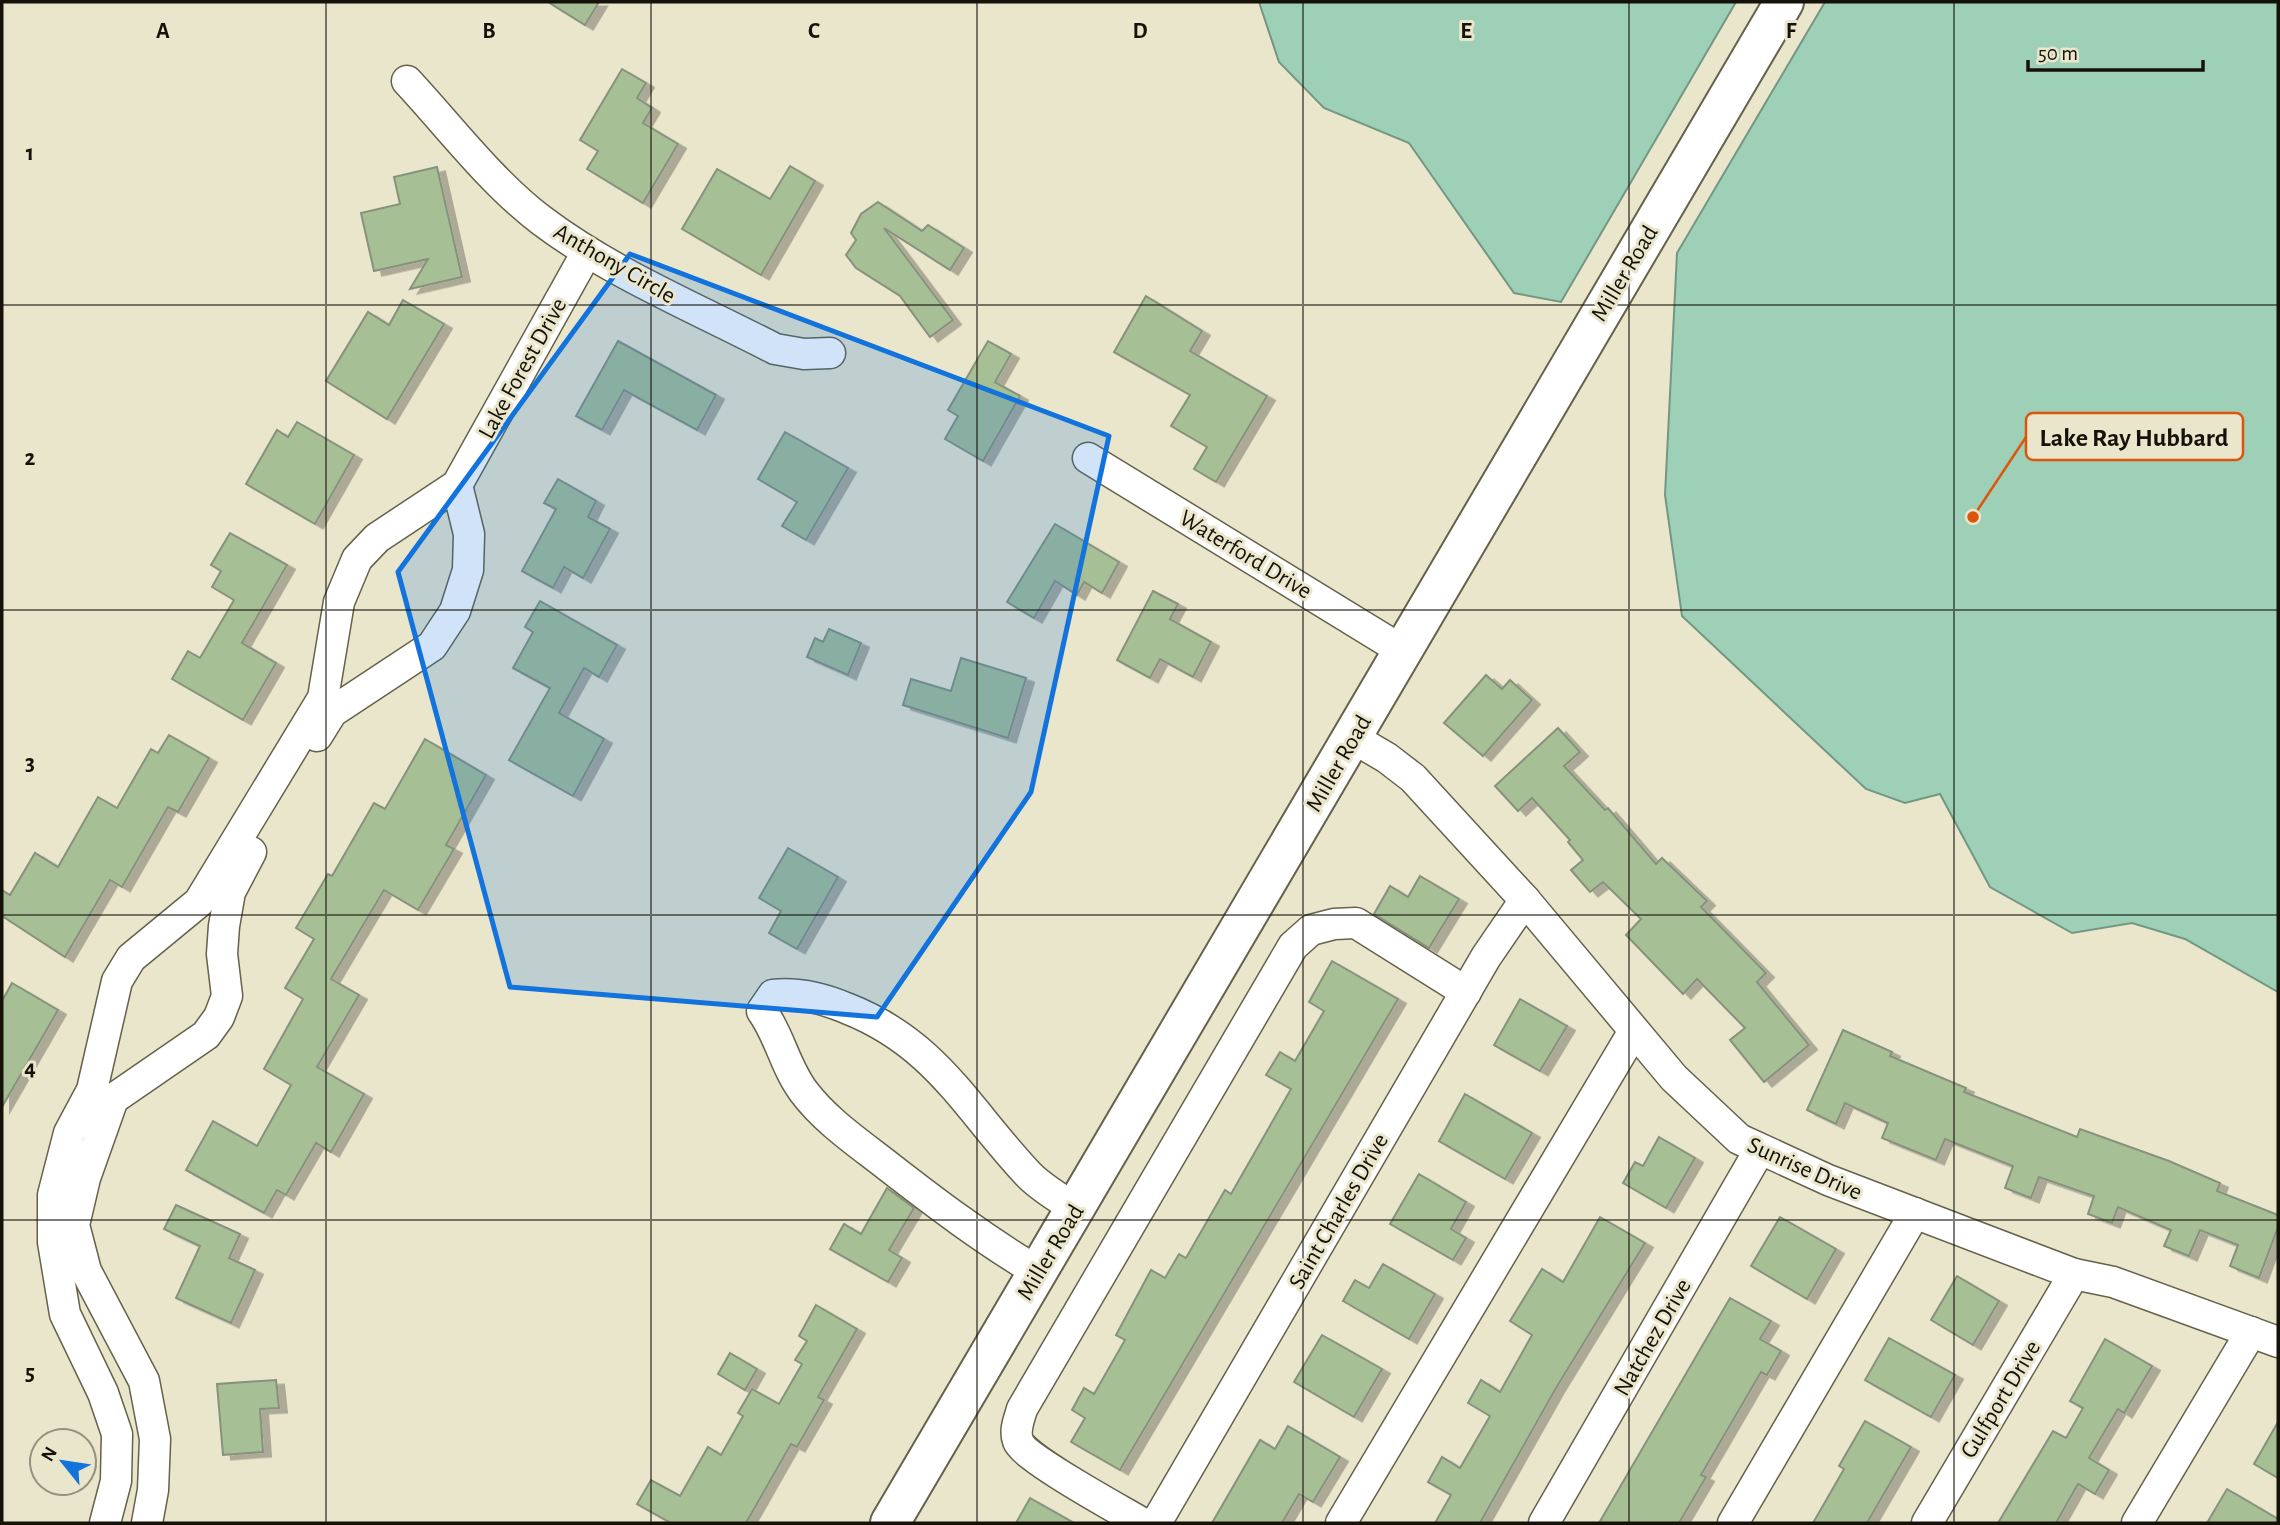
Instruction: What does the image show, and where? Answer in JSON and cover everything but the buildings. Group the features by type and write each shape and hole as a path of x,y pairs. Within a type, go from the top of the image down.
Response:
{"main road":[{"name":"Miller Road","path":"890,1523 1784,2"}],"street":[{"name":"Anthony Circle","path":"407,81 510,192 539,218 587,252 775,349 804,354 830,353"},
{"name":"Lake Forest Drive","path":"106,1523 116,1481 117,1434 103,1393 65,1314 68,1254 74,1225 85,1178 113,1099 206,1035 219,1017 227,996 222,954 230,892 265,809 323,698 339,602 357,559 377,538 457,485 587,252"},
{"name":"Waterford Drive","path":"1088,458 1404,650"},
{"name":"Lake Forest Drive","path":"146,1523 153,1490 155,1439 145,1381 110,1320 86,1270 68,1254 53,1195 68,1133 92,1090 117,981 131,958 199,902 332,712 432,646 455,611 468,570 468,546 457,485"},
{"name":"Sunrise Drive","path":"1353,738 1387,758 1413,778 1525,900 1634,1031 1709,1114 1759,1151 2074,1274 2113,1282 2265,1337"},
{"name":"Saint Charles Drive","path":"1156,1523 1466,992 1525,900"},
{"path":"1142,1523 1037,1460 1018,1444 1016,1430 1022,1409 1293,946 1311,930 1334,924 1356,923 1466,992"},
{"path":"1038,1272 978,1236 836,1125 804,1092 788,1064 777,1032 762,1011 773,995 791,993 826,1000 876,1020 915,1046 954,1084 1030,1176 1075,1209"},
{"path":"1341,1523 1634,1031"},
{"name":"Natchez Drive","path":"1544,1523 1759,1151"},
{"path":"1733,1523 1915,1213"},
{"name":"Gulfport Drive","path":"1927,1523 2074,1274"},
{"path":"2137,1523 2265,1337"}],"highlighted area":[{"path":"630,254 1109,436 1031,792 877,1017 510,987 398,572"}],"shaded area":[{"path":"1259,2 1736,2 1561,302 1514,293 1409,143 1324,108 1279,62"},
{"path":"1825,2 2278,2 2278,992 2185,939 2132,923 2072,933 1990,887 1940,794 1905,803 1866,789 1682,616 1665,495 1677,253"}],"place":[{"name":"Lake Ray Hubbard","path":"1973,517"}]}
